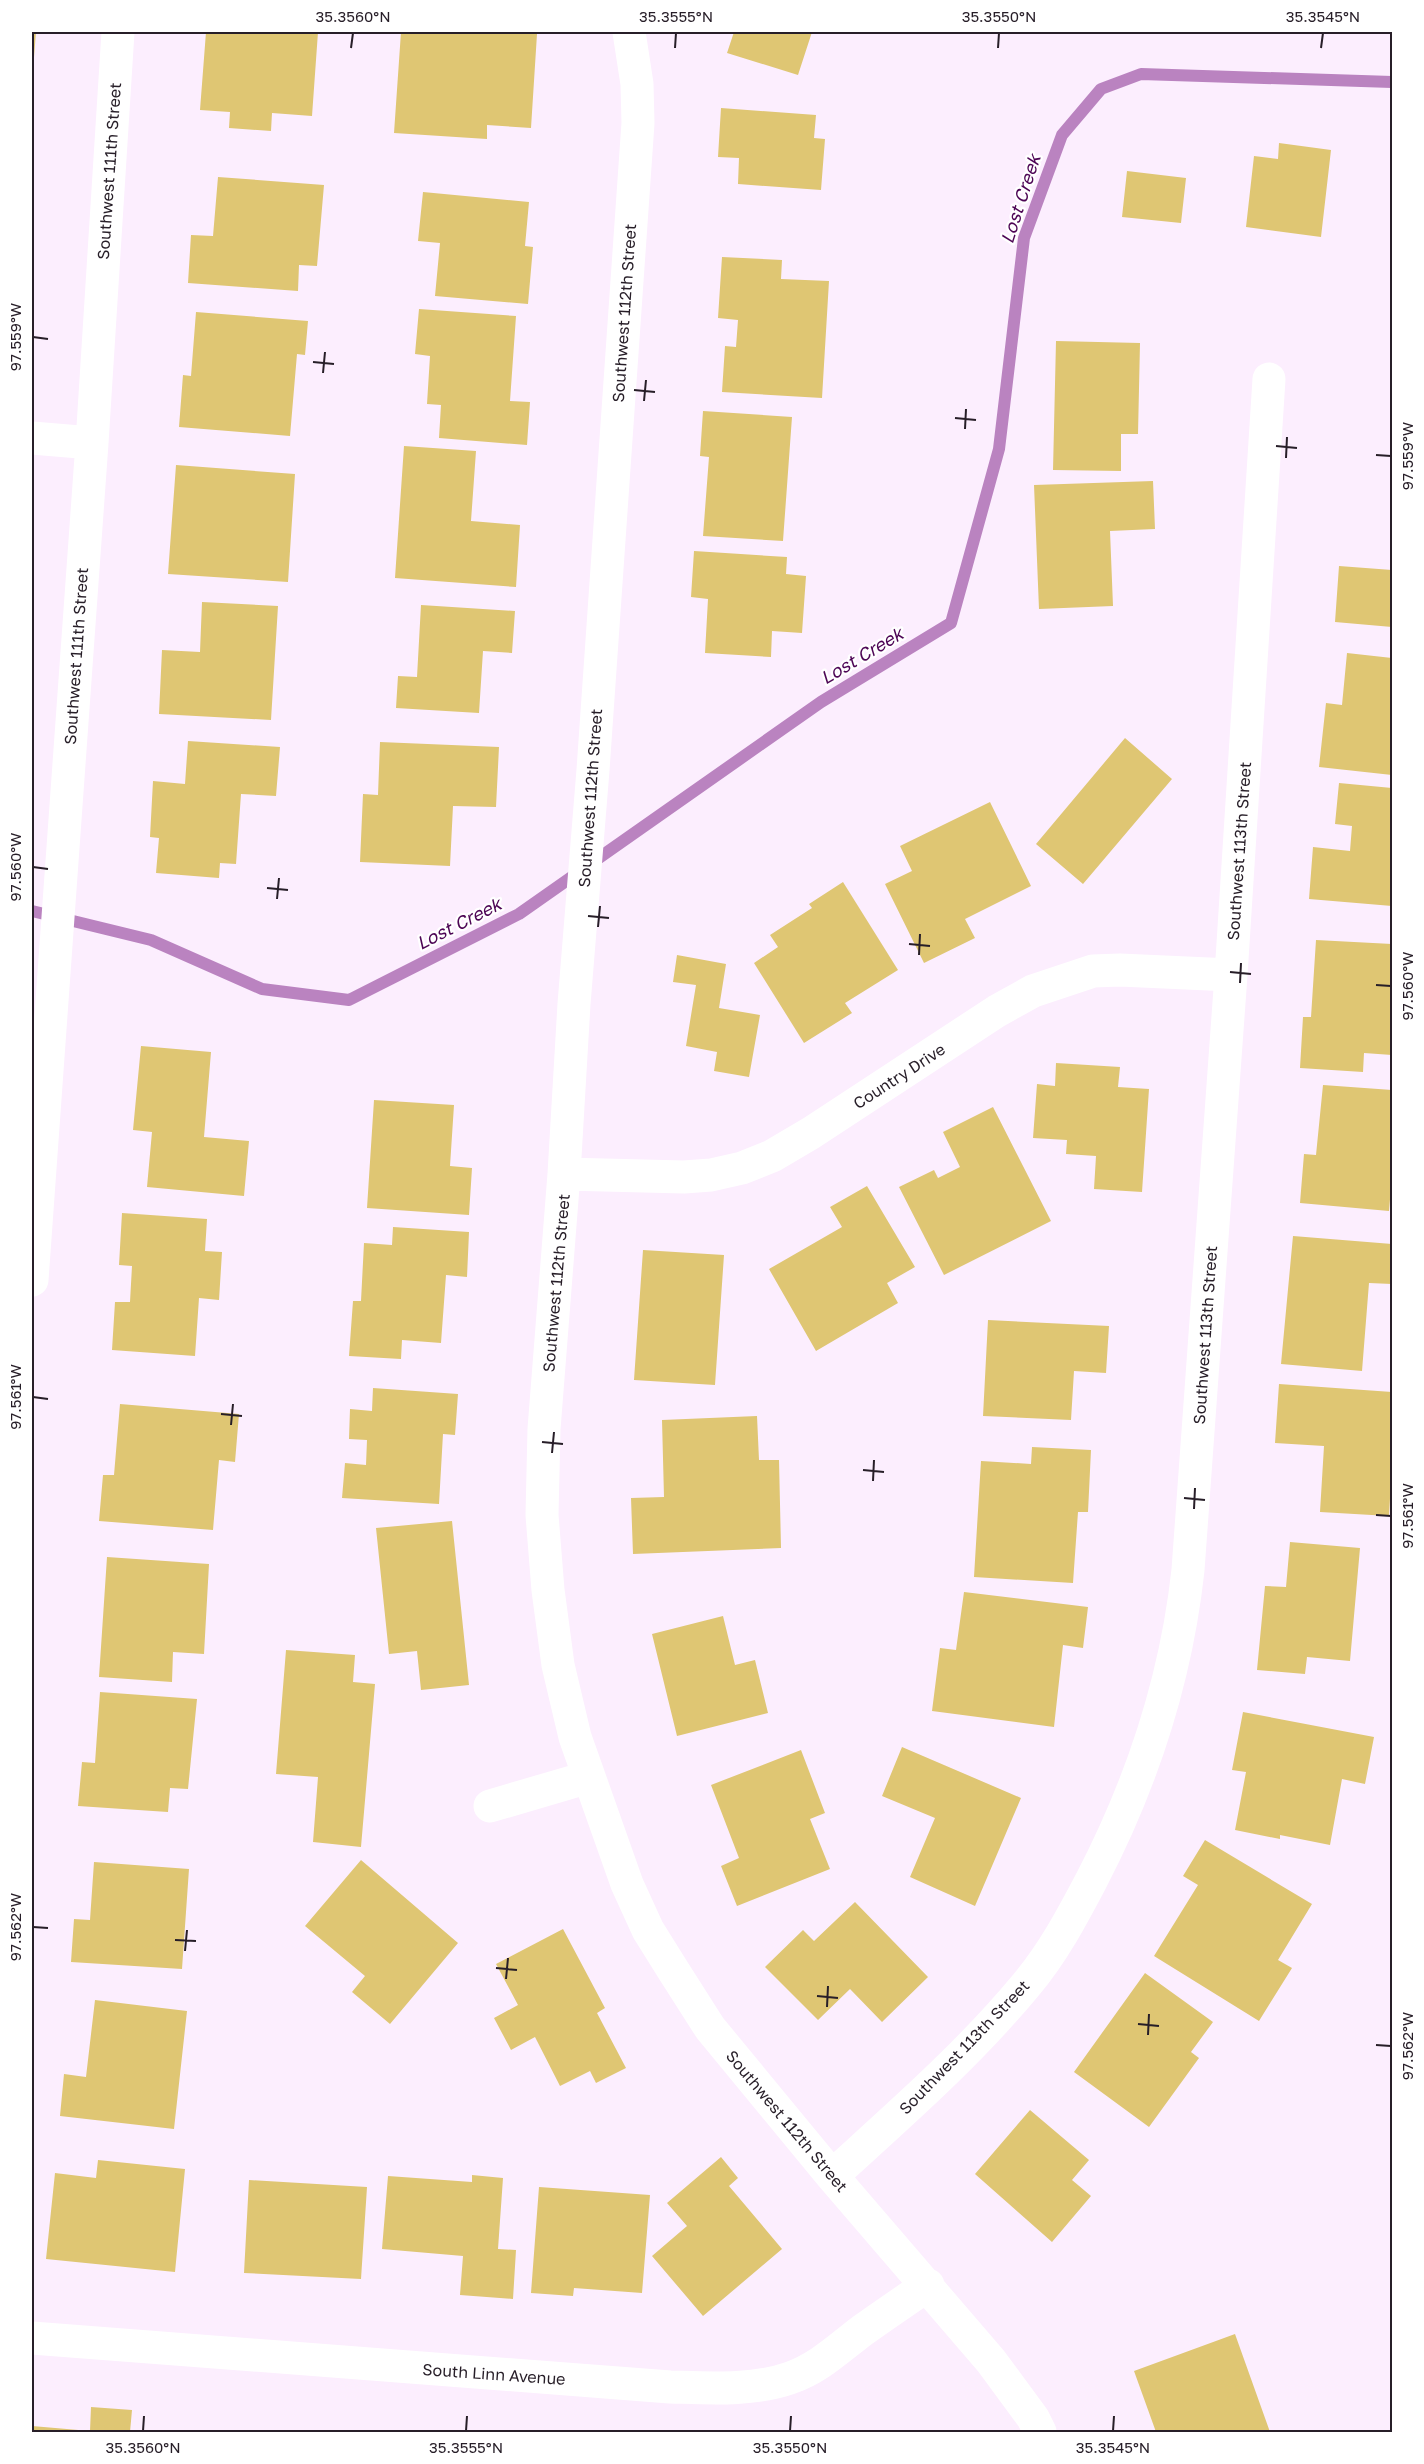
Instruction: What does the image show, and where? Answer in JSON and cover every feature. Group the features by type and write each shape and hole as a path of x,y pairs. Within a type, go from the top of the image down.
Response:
{"street":[{"name":"Southwest 111th Street","path":"32,1280 36,1142 43,1033 61,872 92,443 118,32"},
{"name":"Southwest 112th Street","path":"629,32 636,84 638,123 544,1429 542,1515 548,1590 558,1665 575,1737 627,1884 648,1930 673,1970 710,2028 832,2176 991,2361 1033,2418 1040,2433"},
{"name":"Southwest 113th Street","path":"832,2176 936,2080 1027,1984 1054,1947 1108,1848 1136,1786 1173,1661 1184,1612 1231,975 1269,379"},
{"path":"32,438 92,443"},
{"name":"Country Drive","path":"564,1174 684,1177 711,1175 742,1168 772,1156 811,1133 997,1011 1033,991 1093,971 1231,975"},
{"path":"490,1806 589,1777"},
{"name":"South Linn Avenue","path":"32,2338 670,2387 726,2387 758,2385 789,2379 819,2365 928,2285"}],"building":[{"path":"32,32 36,32 33,70 32,70"},
{"path":"206,32 318,32 312,116 272,113 271,131 229,128 230,112 200,110"},
{"path":"401,32 537,34 531,128 487,125 487,139 394,133"},
{"path":"734,32 812,32 798,75 727,53"},
{"path":"721,108 816,115 814,138 825,139 821,190 738,184 739,158 718,157"},
{"path":"1279,143 1331,150 1321,237 1246,227 1254,156 1278,159"},
{"path":"1127,171 1186,178 1181,223 1122,217"},
{"path":"218,177 324,185 317,266 299,265 298,291 188,283 191,235 213,236"},
{"path":"423,192 529,202 525,246 533,247 528,304 435,296 440,243 418,241"},
{"path":"722,257 782,260 781,279 829,281 822,398 722,392 725,346 736,347 738,320 718,318"},
{"path":"419,309 516,316 510,401 530,402 527,445 439,438 441,405 427,404 430,356 415,354"},
{"path":"196,312 308,321 305,355 297,354 290,436 179,427 183,375 191,376"},
{"path":"1056,341 1140,343 1138,434 1121,434 1121,471 1053,470"},
{"path":"703,411 792,417 783,541 703,536 709,457 700,456"},
{"path":"404,446 476,451 471,521 520,525 516,587 395,578"},
{"path":"176,465 295,474 288,582 168,574"},
{"path":"1153,481 1155,529 1110,531 1113,606 1039,609 1034,485"},
{"path":"694,551 787,557 786,574 806,576 802,633 772,631 771,657 705,653 708,599 691,597"},
{"path":"1339,566 1392,570 1392,627 1335,622"},
{"path":"202,602 278,606 271,720 159,714 162,650 200,652"},
{"path":"421,605 515,611 512,653 483,651 479,713 396,708 398,676 417,677"},
{"path":"1347,653 1392,658 1392,775 1319,767 1326,703 1342,705"},
{"path":"1125,738 1172,779 1083,884 1036,844"},
{"path":"188,741 280,747 276,796 241,794 236,864 220,863 219,878 156,873 159,838 150,837 153,781 185,784"},
{"path":"380,742 499,747 496,807 453,806 450,866 360,862 363,794 378,795"},
{"path":"1339,783 1392,788 1392,906 1309,899 1313,847 1350,851 1352,826 1335,824"},
{"path":"990,802 1031,886 965,919 975,938 924,963 885,884 912,871 900,846"},
{"path":"843,882 898,970 845,1003 852,1013 804,1043 754,963 778,947 770,935 812,908 809,904"},
{"path":"1316,940 1392,944 1392,1055 1364,1053 1363,1072 1300,1068 1303,1017 1311,1017"},
{"path":"677,955 726,964 719,1008 760,1015 749,1077 714,1071 717,1052 686,1046 696,985 673,982"},
{"path":"141,1046 211,1052 204,1137 249,1141 244,1196 147,1187 152,1132 133,1130"},
{"path":"1056,1063 1120,1067 1118,1087 1149,1089 1142,1192 1094,1189 1096,1156 1066,1154 1067,1140 1033,1138 1037,1084 1055,1086"},
{"path":"1323,1085 1392,1090 1392,1176 1389,1211 1300,1203 1304,1154 1316,1155"},
{"path":"374,1100 454,1105 450,1166 472,1168 469,1215 367,1208"},
{"path":"993,1107 1051,1221 944,1275 899,1187 934,1170 938,1178 960,1167 943,1132"},
{"path":"867,1186 915,1267 887,1283 898,1303 816,1351 769,1269 842,1227 830,1207"},
{"path":"122,1213 207,1219 205,1251 222,1252 219,1300 199,1298 195,1356 112,1350 115,1302 130,1302 132,1266 119,1265"},
{"path":"393,1227 469,1232 467,1277 446,1275 441,1343 402,1340 401,1359 349,1356 353,1301 361,1301 364,1243 392,1245"},
{"path":"1293,1236 1392,1244 1392,1284 1369,1283 1362,1371 1281,1364"},
{"path":"643,1250 724,1255 715,1385 634,1380"},
{"path":"988,1320 1109,1326 1106,1373 1074,1371 1071,1420 983,1416"},
{"path":"1279,1384 1392,1392 1389,1516 1320,1512 1324,1446 1275,1443"},
{"path":"373,1388 458,1394 455,1435 443,1434 439,1504 342,1498 345,1463 366,1465 367,1440 349,1439 350,1409 372,1411"},
{"path":"120,1404 239,1414 235,1462 219,1460 213,1530 99,1521 103,1475 114,1475"},
{"path":"757,1416 759,1460 779,1460 781,1548 633,1554 631,1498 664,1497 662,1420"},
{"path":"1032,1447 1091,1450 1088,1512 1078,1512 1073,1583 974,1577 981,1461 1031,1464"},
{"path":"452,1521 469,1685 421,1690 417,1651 389,1654 376,1528"},
{"path":"1290,1542 1360,1548 1350,1661 1307,1657 1305,1674 1257,1670 1265,1586 1286,1587"},
{"path":"107,1557 209,1564 204,1654 173,1652 172,1682 99,1677"},
{"path":"964,1592 1088,1607 1083,1648 1063,1645 1054,1727 932,1711 940,1648 956,1650"},
{"path":"723,1616 735,1665 755,1660 768,1713 677,1736 652,1634"},
{"path":"286,1650 355,1655 353,1682 375,1684 361,1847 313,1842 318,1777 276,1774"},
{"path":"100,1692 197,1699 188,1789 170,1788 168,1812 78,1806 82,1762 95,1763"},
{"path":"1243,1712 1374,1737 1365,1784 1342,1779 1330,1845 1280,1835 1280,1839 1235,1830 1246,1772 1232,1770"},
{"path":"902,1747 1021,1798 975,1906 910,1877 935,1818 882,1796"},
{"path":"801,1750 825,1813 810,1819 830,1869 737,1906 721,1866 739,1858 711,1785"},
{"path":"1205,1840 1312,1904 1278,1960 1292,1968 1259,2021 1154,1956 1198,1885 1183,1876"},
{"path":"361,1860 458,1943 390,2024 352,1992 365,1976 305,1926"},
{"path":"94,1862 189,1869 182,1969 71,1962 74,1919 90,1920"},
{"path":"855,1902 928,1977 882,2022 850,1989 818,2020 765,1967 803,1930 814,1941"},
{"path":"563,1929 605,2008 597,2013 626,2068 596,2083 590,2071 560,2086 535,2037 511,2050 494,2018 518,2005 496,1964"},
{"path":"1145,1973 1213,2022 1191,2052 1199,2058 1149,2127 1074,2072"},
{"path":"95,2000 187,2011 174,2129 60,2116 64,2074 86,2077"},
{"path":"1030,2110 1089,2160 1072,2180 1091,2196 1052,2242 975,2174"},
{"path":"721,2157 738,2178 729,2186 782,2249 703,2316 652,2256 687,2226 667,2203"},
{"path":"98,2160 185,2169 175,2272 46,2259 55,2173 96,2178"},
{"path":"472,2175 503,2178 498,2249 516,2250 513,2299 460,2295 463,2256 382,2249 388,2176 472,2182"},
{"path":"249,2180 367,2187 361,2279 244,2273"},
{"path":"539,2187 650,2195 642,2293 574,2288 573,2296 531,2293"},
{"path":"1235,2334 1270,2432 1156,2432 1134,2371"},
{"path":"91,2407 132,2410 130,2432 32,2432 32,2426 90,2431"}],"waterway":[{"name":"Lost Creek","path":"32,911 151,940 262,989 349,1000 519,914 821,702 951,623 999,449 1024,238 1062,135 1101,89 1141,74 1392,82"}]}
